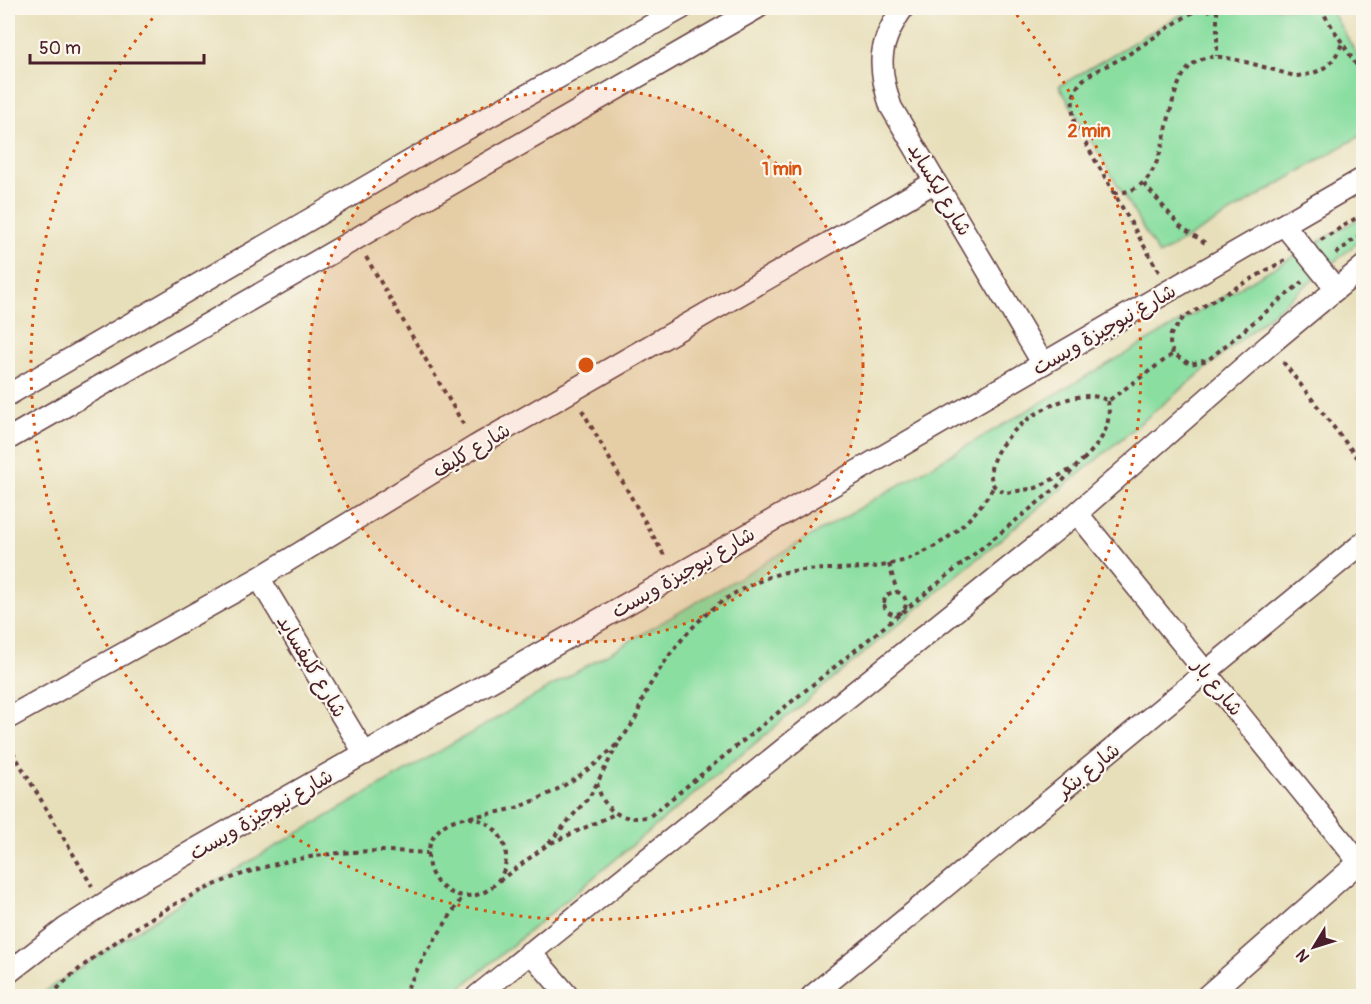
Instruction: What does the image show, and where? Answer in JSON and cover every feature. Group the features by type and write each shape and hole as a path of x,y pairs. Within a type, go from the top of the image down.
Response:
{"street":[{"path":"8,395 431,149 682,8"},
{"path":"8,439 757,8"},
{"name":"شارع ليكسايد","path":"903,8 888,28 881,54 882,81 891,107 1043,364"},
{"name":"شارع نيوجيزة ويست","path":"8,974 66,928 103,904 1364,178"},
{"name":"شارع كليف","path":"8,718 259,578 476,446 935,182"},
{"path":"1284,225 1336,289"},
{"path":"477,996 1077,513 1269,345 1364,266"},
{"name":"شارع بار","path":"1077,513 1361,860"},
{"name":"شارع بنكر","path":"812,996 1364,542"},
{"name":"شارع كليفسايد","path":"259,578 365,754"},
{"path":"1207,996 1361,860"},
{"path":"530,952 568,996"}],"path":[{"path":"1169,291 1075,125 1073,98 1078,85 1098,67 1130,53 1198,9 1218,8 1217,56"},
{"path":"1320,8 1364,77"},
{"path":"1113,193 1134,190 1144,184 1155,166 1183,76 1197,61 1217,56 1295,76 1308,76 1330,64 1342,43"},
{"path":"1144,184 1180,226 1227,257"},
{"path":"1364,213 1184,317 1171,334 1170,343 1173,354 1191,364 1208,360 1364,231"},
{"path":"355,238 476,446"},
{"path":"1269,345 1364,466"},
{"path":"1108,401 1173,354"},
{"path":"572,391 676,576"},
{"path":"1083,459 1065,474 1036,488 1005,493 994,486 990,473 993,462 1008,437 1026,419 1062,400 1086,395 1108,401"},
{"path":"597,783 605,806 615,814 638,819 650,816 1056,488 1105,435 1110,415 1108,401"},
{"path":"620,739 562,788 517,807 448,823 438,831 428,853 430,871 434,878 446,891 463,896 479,894 547,845 590,796 663,666 711,608 738,591 791,571 890,564 927,549 959,531 972,519 994,486"},
{"path":"890,564 897,592 906,599 904,610"},
{"path":"897,592 887,596 885,607 894,614 904,610"},
{"path":"8,744 103,904"},
{"path":"547,845 615,814"},
{"path":"470,817 492,827 503,843 506,862 496,883"},
{"path":"51,996 68,977 148,918 228,878 268,865 322,854 364,850 428,853"},
{"path":"403,996 426,953 463,896"}],"green space":[{"path":"1192,8 1330,8 1363,65 1363,134 1159,255 1059,86"},
{"path":"1363,216 1363,238 451,996 37,996 195,893"}]}
